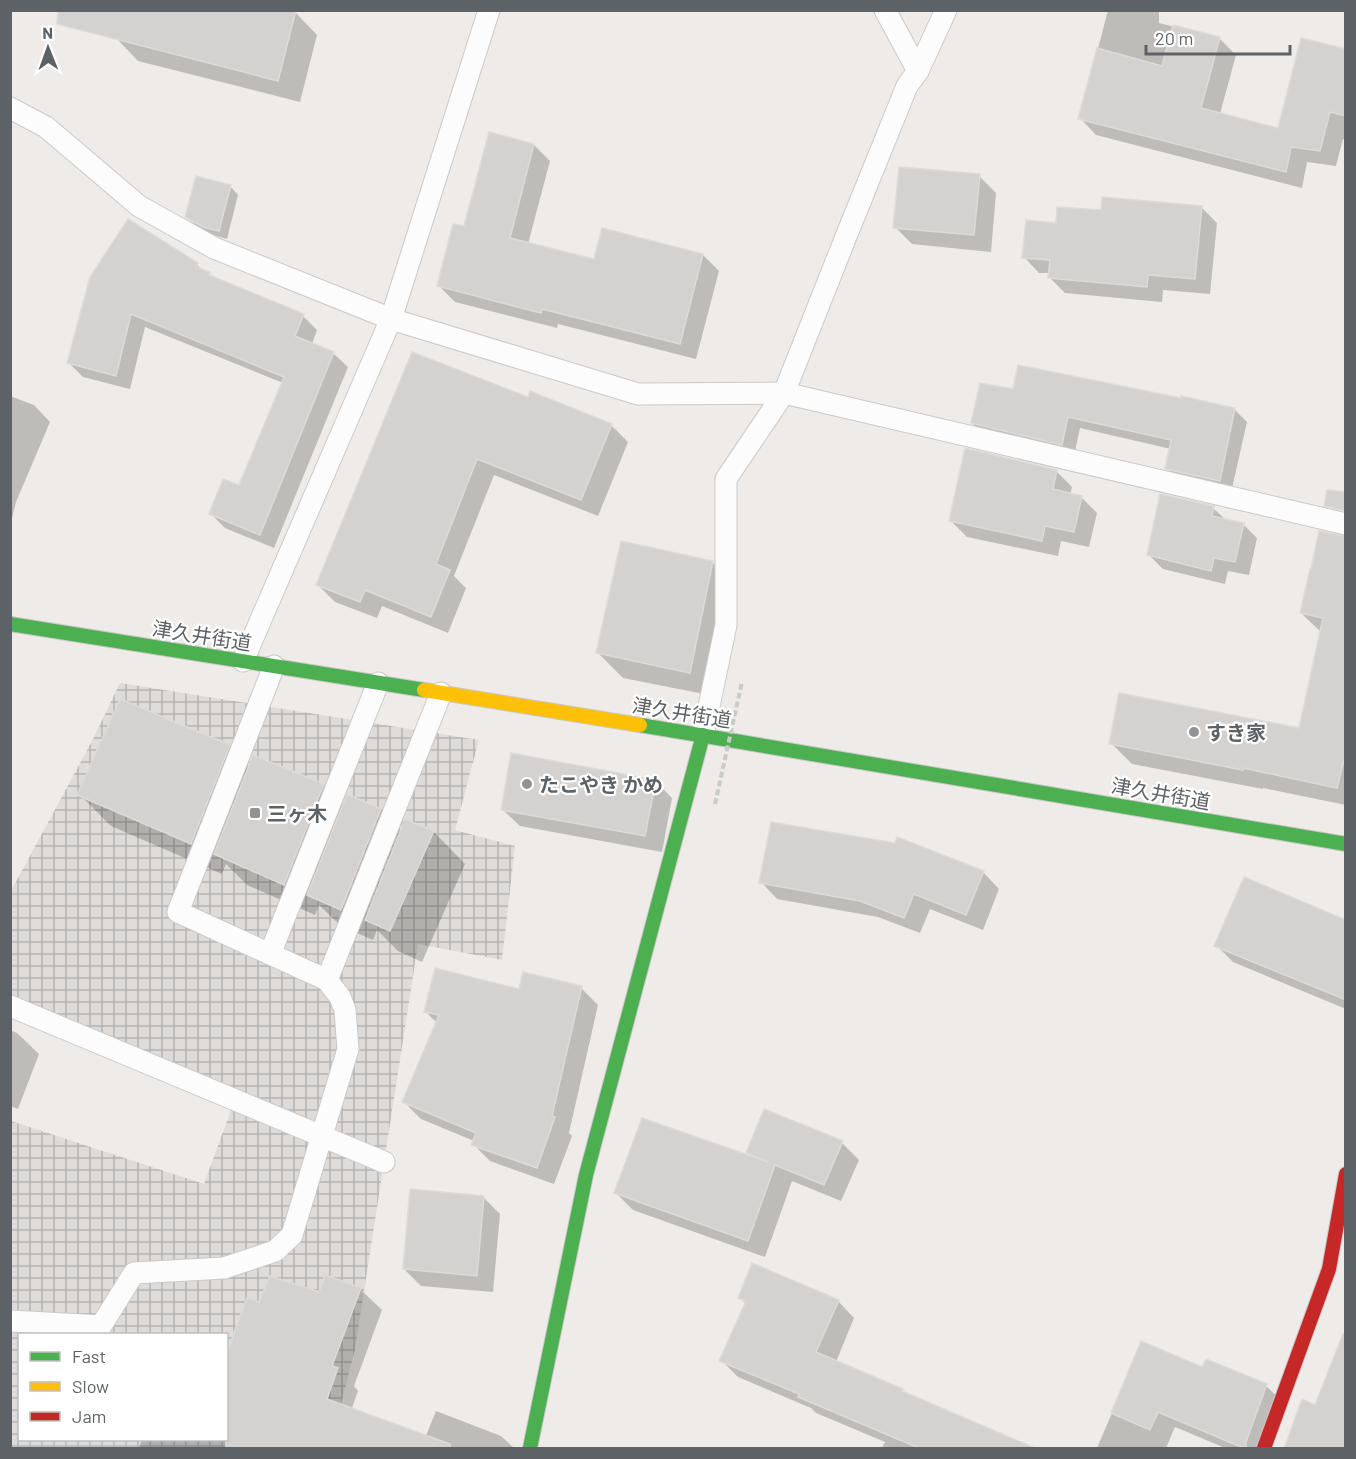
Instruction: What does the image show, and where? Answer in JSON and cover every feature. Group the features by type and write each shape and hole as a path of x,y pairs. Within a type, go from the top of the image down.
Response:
{"main road":[{"name":"津久井街道","path":"10,624 703,735 1346,844"},
{"path":"530,1449 586,1175 703,735"},
{"path":"1264,1449 1329,1269 1346,1174"}],"lane":[{"path":"243,661 391,319 489,10"},
{"path":"885,10 918,71"},
{"path":"703,735 726,625 726,479 784,393 907,86 918,71 946,10"},
{"path":"10,108 46,127 139,206 214,248 391,319 638,394 784,393 1346,524"},
{"path":"10,1321 100,1326 134,1273 224,1268 275,1251 292,1235 348,1049 345,1011 340,997 327,980 178,912 274,666"},
{"path":"270,954 378,683"},
{"path":"327,980 441,693"},
{"path":"10,1006 384,1162"}],"path":[{"path":"715,804 742,682"}],"shaded area":[{"path":"120,683 479,740 455,830 515,846 502,960 418,944 355,1349 330,1448 11,1448 11,1121 204,1184 235,1099 11,998 11,891 92,741"}],"building":[{"path":"58,10 296,10 278,81 57,24"},
{"path":"1173,25 1220,37 1201,108 1278,128 1301,38 1346,49 1346,116 1330,112 1320,151 1291,147 1286,172 1078,119 1097,48 1162,66"},
{"path":"489,132 534,144 510,238 594,259 602,228 703,254 680,344 542,309 541,313 437,286 453,224 464,226"},
{"path":"899,167 980,174 974,235 893,228"},
{"path":"196,176 231,185 219,231 203,227 185,217"},
{"path":"1102,197 1202,206 1195,279 1148,275 1147,287 1048,278 1050,260 1022,258 1026,220 1056,223 1057,207 1101,210"},
{"path":"128,219 198,263 196,267 210,272 209,275 304,314 295,336 334,352 260,535 209,514 223,479 239,485 284,377 131,314 116,376 67,363 90,277"},
{"path":"412,352 528,397 530,391 612,424 581,500 477,459 436,564 450,570 431,617 365,590 360,602 316,585"},
{"path":"1018,365 1235,408 1220,481 1165,469 1171,440 1068,417 1062,445 971,423 980,383 1013,389"},
{"path":"965,448 1057,470 1053,489 1082,496 1074,532 1045,526 1042,541 949,521"},
{"path":"1327,490 1346,492 1346,511 1324,506"},
{"path":"1160,494 1214,506 1212,516 1244,523 1235,562 1214,558 1211,571 1147,555"},
{"path":"1319,531 1346,536 1346,752 1337,788 1243,768 1243,770 1109,744 1119,693 1299,728 1323,618 1300,613"},
{"path":"621,541 713,561 690,673 596,653"},
{"path":"120,699 230,745 191,844 77,795"},
{"path":"511,753 656,780 645,836 501,810"},
{"path":"253,755 324,784 284,885 214,854"},
{"path":"347,794 381,809 341,910 307,895"},
{"path":"405,819 434,831 390,931 365,920"},
{"path":"771,822 895,843 897,837 984,871 966,915 914,894 904,918 860,901 759,883"},
{"path":"1244,877 1346,920 1346,1000 1214,946"},
{"path":"435,968 519,989 523,972 582,986 552,1116 555,1117 537,1168 471,1145 476,1133 402,1102 439,1015 424,1012"},
{"path":"764,1109 843,1141 824,1185 775,1165 748,1241 614,1193 642,1118 768,1162 746,1153"},
{"path":"410,1189 484,1196 477,1276 403,1269"},
{"path":"752,1263 839,1300 816,1352 1037,1449 921,1449 719,1361 746,1301 738,1298"},
{"path":"325,1275 361,1288 332,1366 338,1368 327,1399 450,1444 450,1449 226,1449 226,1441 228,1441 228,1350 247,1298 259,1302 270,1276 319,1292"},
{"path":"1343,1334 1346,1335 1346,1449 1284,1449 1302,1399 1315,1405"},
{"path":"1141,1341 1202,1367 1206,1359 1267,1384 1246,1442 1246,1449 1158,1412 1150,1430 1111,1413"}],"traffic: fast":[{"path":"10,624 424,690"},
{"path":"640,725 1346,844"},
{"path":"530,1448 586,1175 703,735"}],"traffic: slow":[{"path":"424,690 640,725"}],"traffic: jam":[{"path":"1264,1448 1329,1269 1346,1174"}],"place":[{"name":"すき家","path":"1194,732"},
{"name":"たこやき かめ","path":"527,784"},
{"name":"三ヶ木","path":"255,813"}]}
